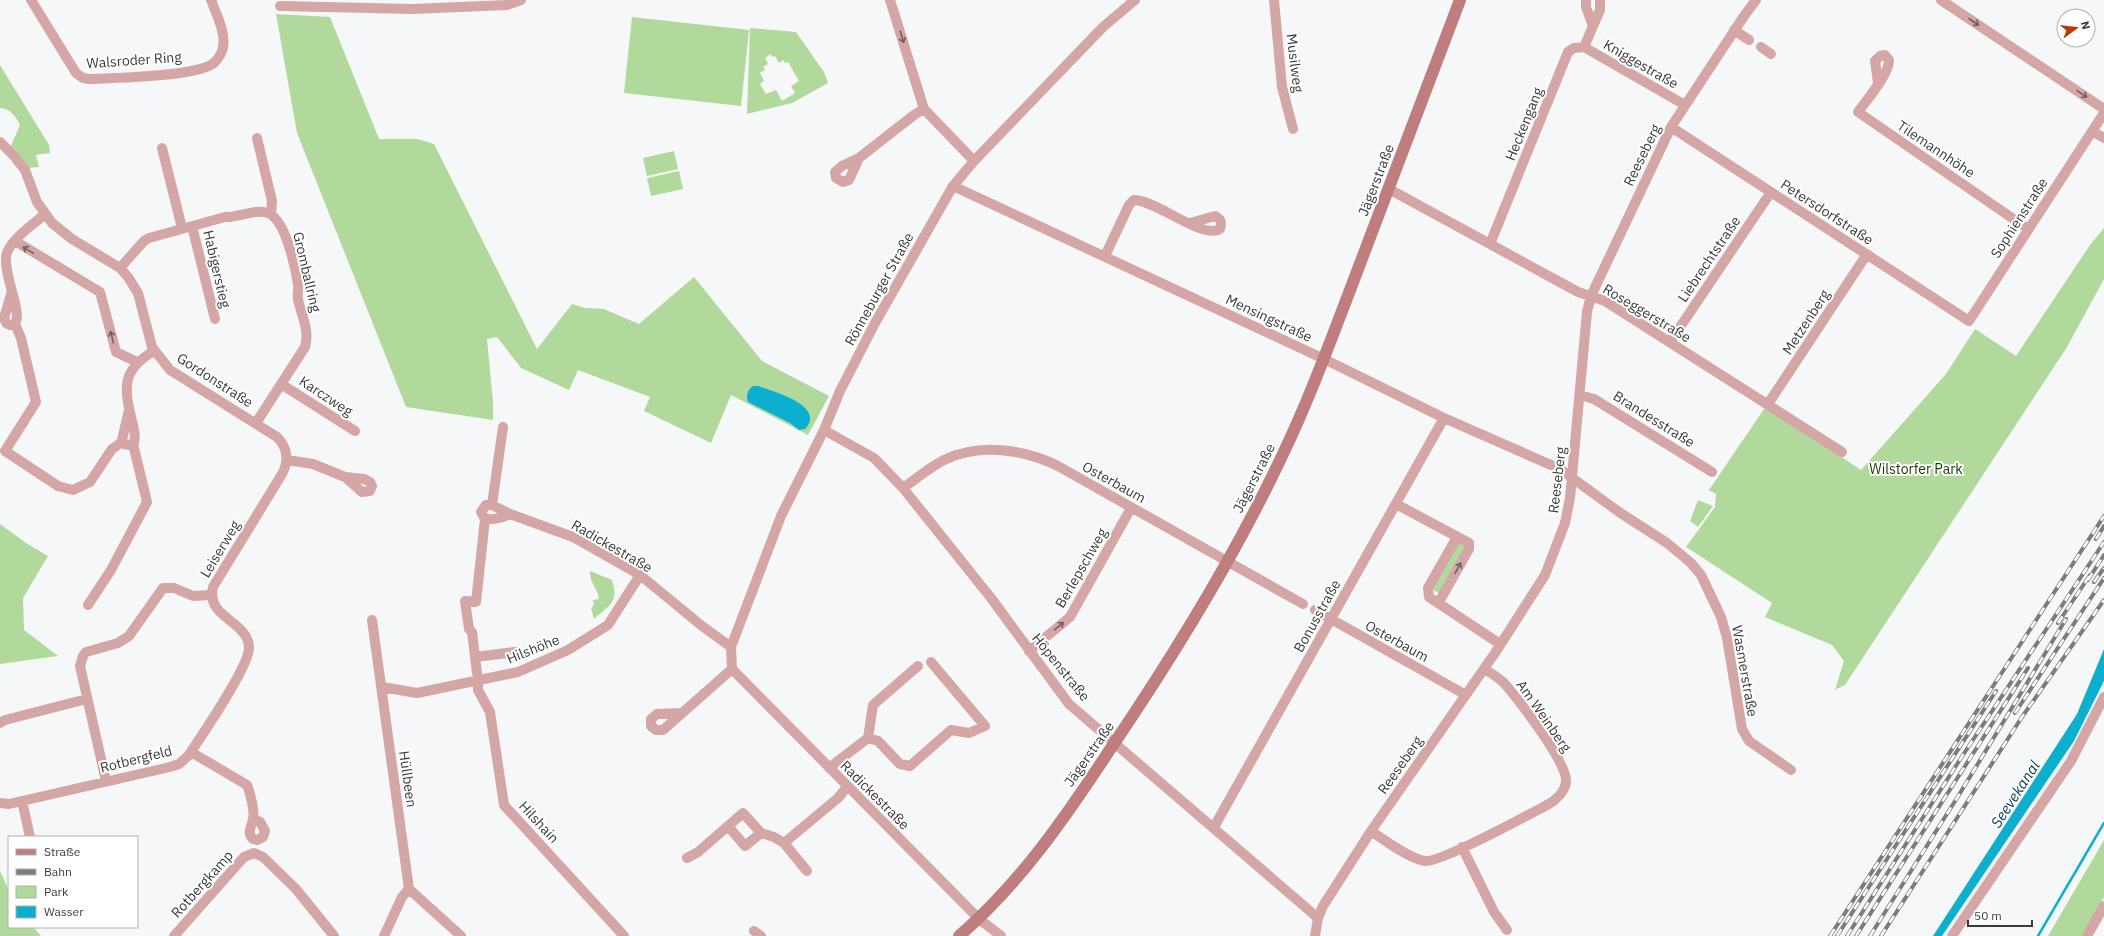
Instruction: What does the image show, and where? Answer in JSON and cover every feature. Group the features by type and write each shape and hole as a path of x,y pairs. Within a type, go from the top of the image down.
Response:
{"street":[{"name":"Walsroder Ring","path":"36,2 76,73 83,78 89,79 158,76 200,69 213,63 222,52 224,39 211,0"},
{"path":"280,6 362,3 413,9 507,4 521,0"},
{"path":"890,0 924,109 974,161"},
{"name":"Rönneburger Straße","path":"731,647 781,516 824,430 840,391 873,328 953,186 974,161 1103,27 1135,0"},
{"name":"Musilweg","path":"1274,0 1282,87 1293,129"},
{"name":"Jägerstraße","path":"959,936 979,919 1047,841 1159,678 1227,561 1283,455 1324,358 1460,0"},
{"path":"1586,0 1586,7 1592,26"},
{"path":"1584,47 1600,10 1600,0"},
{"name":"Reeseberg","path":"1315,936 1318,918 1323,906 1371,831 1500,644 1550,565 1566,523 1572,478 1587,312 1591,296 1671,126 1734,30 1756,0"},
{"path":"1941,0 2104,109"},
{"path":"1734,30 1749,40"},
{"name":"Kniggestraße","path":"1584,47 1684,105"},
{"name":"Heckengang","path":"1490,244 1568,52 1574,48 1584,47"},
{"path":"1761,47 1771,54"},
{"name":"Tilemannhöhe","path":"1878,83 1858,112 2028,229"},
{"path":"859,158 914,114 924,109"},
{"name":"Sophienstraße","path":"1969,321 2104,113"},
{"name":"Petersdorfstraße","path":"1671,126 1969,321"},
{"path":"2092,131 2104,138"},
{"path":"120,268 146,239 197,223 226,217 235,218 261,212 271,214 272,201 257,138"},
{"name":"Gordonstraße","path":"0,142 25,170 37,202 45,214 72,239 120,268 134,285 138,293 154,351 170,370 256,423 280,440 285,447 287,460"},
{"name":"Habigerstieg","path":"162,148 188,227 215,319"},
{"name":"Mensingstraße","path":"953,186 1324,358 1444,418 1560,469 1572,478"},
{"name":"Roseggerstraße","path":"1389,189 1578,292 1605,301 1842,452"},
{"name":"Liebrechtstraße","path":"1670,342 1771,192"},
{"path":"1105,256 1129,205 1134,200 1143,200 1190,223"},
{"path":"45,214 8,248 6,256 18,316 15,324 21,338 36,402 5,451 58,486 72,490 90,482 112,449 122,442 129,410"},
{"name":"Gromballring","path":"256,423 305,347 306,334 291,253 282,227 271,214"},
{"path":"15,241 20,246 100,292 116,352 137,362"},
{"name":"Metzenberg","path":"1768,404 1867,254"},
{"path":"12,292 2,322 10,326 15,324"},
{"path":"88,605 111,570 146,502 132,444 135,438 135,432 125,390 128,378 137,362 154,351"},
{"name":"Karczweg","path":"281,384 355,431"},
{"name":"Brandesstraße","path":"1580,394 1594,399 1712,472"},
{"name":"Bonusstraße","path":"1214,827 1444,418"},
{"path":"477,676 465,601 476,602 485,519 481,512 482,508 486,505 492,505 503,427"},
{"name":"Höpenstraße","path":"824,430 874,458 904,488 991,598 1069,704 1114,744 1214,827 1318,918"},
{"path":"122,442 126,445 132,444"},
{"name":"Osterbaum","path":"904,488 948,458 964,453 1000,450 1027,454 1047,461 1303,604"},
{"path":"287,460 313,464 345,477"},
{"name":"Leiserweg","path":"191,752 238,676 246,661 249,650 244,635 217,610 212,595 216,580 282,474 287,460"},
{"name":"Wasmerstraße","path":"1572,478 1619,512 1668,543 1691,563 1701,575 1721,617 1725,631 1742,729 1749,741 1791,770"},
{"path":"1396,504 1468,543 1469,549 1439,602"},
{"name":"Radickestraße","path":"492,505 510,514 573,538 640,575 702,626 731,647"},
{"name":"Berlepschweg","path":"1029,651 1070,617 1132,508"},
{"path":"485,519 496,520 510,514"},
{"path":"1458,537 1428,588 1429,596 1500,644"},
{"name":"Hilshöhe","path":"382,687 417,693 477,676 518,672 568,650 608,625 640,575"},
{"path":"106,781 80,662 86,652 118,643 129,636 163,588 174,588 193,596 212,595"},
{"name":"Osterbaum","path":"1315,610 1466,695"},
{"name":"Hüllbeen","path":"372,620 409,889"},
{"path":"682,712 732,669 731,647"},
{"path":"475,657 515,652"},
{"path":"868,738 878,741 900,764 910,766 951,730 969,733 985,726 930,662"},
{"path":"829,768 868,738 873,705 918,666"},
{"name":"Am Weinberg","path":"1371,831 1424,861 1433,860 1553,802 1559,796 1566,782 1564,772 1557,757 1504,683 1484,668"},
{"name":"Radickestraße","path":"732,669 979,919 1001,936"},
{"name":"Hilshain","path":"477,676 478,690 490,712 504,805 624,936"},
{"path":"1952,936 2071,761 2104,697"},
{"path":"0,723 5,720 87,699"},
{"name":"Rotbergfeld","path":"0,812 5,804 175,766 186,759 191,752 246,783 251,799 254,819"},
{"path":"784,843 838,798 847,787"},
{"path":"22,801 30,836"},
{"path":"687,858 698,852 743,813 761,833 774,837 784,843 807,871"},
{"path":"728,826 745,846 761,833"},
{"path":"1462,847 1494,912 1507,930"},
{"name":"Rotbergkamp","path":"174,936 235,866 244,857 252,853 260,855 296,889 334,936"},
{"path":"384,936 402,897 409,889 461,936"},
{"path":"2087,936 2104,906"}],"green space":[{"path":"276,14 330,17 379,139 418,139 434,144 537,349 572,304 585,308 604,309 639,324 694,277 762,361 829,396 808,435 731,395 711,443 644,411 650,397 578,370 569,390 521,368 497,337 487,339 493,402 493,420 406,407 297,133"},
{"path":"632,17 749,30 741,106 624,93"},
{"path":"750,28 796,32 824,72 828,83 792,103 747,114","holes":["771,54 772,57 775,56 779,63 783,60 785,63 788,62 799,81 791,86 795,93 782,101 776,90 766,94 760,84 764,81 760,73 765,70 763,67 768,64 765,58"]},
{"path":"0,65 49,145 50,153 36,155 39,167 27,168 10,148 20,125 10,111 0,108"},
{"path":"674,151 678,169 647,176 643,158"},
{"path":"679,171 683,189 651,196 647,178"},
{"name":"Wilstorfer Park","path":"2104,228 2104,279 2067,347 1845,685 1835,690 1844,661 1832,645 1765,617 1772,603 1686,547 1715,507 1716,494 1709,490 1764,409 1769,409 1861,470 1946,374 1975,329 2016,356 2090,245"},
{"path":"1698,500 1713,506 1698,527 1690,521"},
{"path":"0,524 26,543 48,556 23,598 24,630 58,656 0,664"},
{"path":"1457,541 1467,547 1440,594 1430,588"},
{"path":"590,571 612,580 614,588 614,598 612,602 594,619 591,608 594,605 593,600 599,599 590,575"},
{"path":"2104,840 2104,897 2083,936 2048,936"},
{"path":"0,871 8,889 8,928 34,928 41,936 0,936"}],"water":[{"path":"753,386 758,386 785,396 803,407 809,413 810,421 805,429 799,430 790,423 748,402 747,398 749,389"},
{"path":"2104,649 2104,681 2074,741 1942,936 1933,936 2077,714"}],"waterway":[{"path":"2038,936 2104,823"}],"railway":[{"path":"1830,936 2104,516"},
{"path":"2096,539 2104,526"},
{"path":"1847,936 1961,758 2104,542"},
{"path":"2088,580 2104,555"},
{"path":"2094,582 2104,568"},
{"path":"2058,623 2090,575"},
{"path":"2015,713 2104,578"},
{"path":"1881,936 2022,717 2104,600"},
{"path":"1870,936 1957,798 2066,619"},
{"path":"1856,936 2028,668"},
{"path":"1837,936 1996,691"}],"water label":[{"name":"Seevekanal","path":"2015,794"}]}
